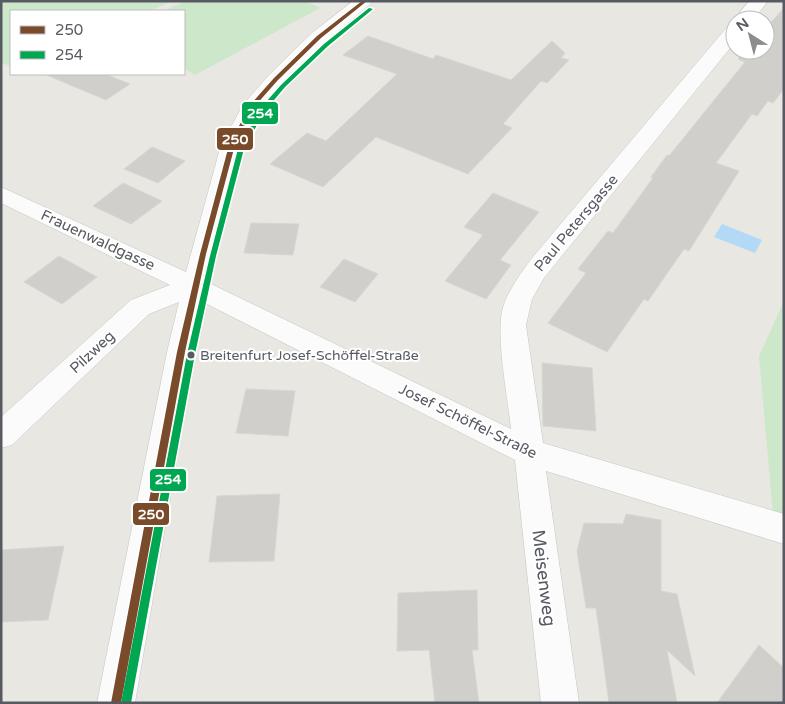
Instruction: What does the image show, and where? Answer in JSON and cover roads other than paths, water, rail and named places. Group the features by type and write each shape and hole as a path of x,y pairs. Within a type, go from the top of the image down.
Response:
{"street":[{"path":"116,703 195,286 232,144 253,105 319,37 365,1"},
{"name":"Paul Petersgasse","path":"528,452 513,325 515,309 523,288 725,42"},
{"name":"Frauenwaldgasse","path":"1,194 195,286"},
{"name":"Pilzweg","path":"1,436 140,307 195,286"},
{"name":"Josef Schöffel-Straße","path":"195,286 528,452 784,529"},
{"name":"Meisenweg","path":"528,452 560,703"}],"water":[{"path":"722,224 762,240 755,253 714,237"}],"place":[{"name":"Breitenfurt Josef-Schöffel-Straße","path":"191,355"}]}
